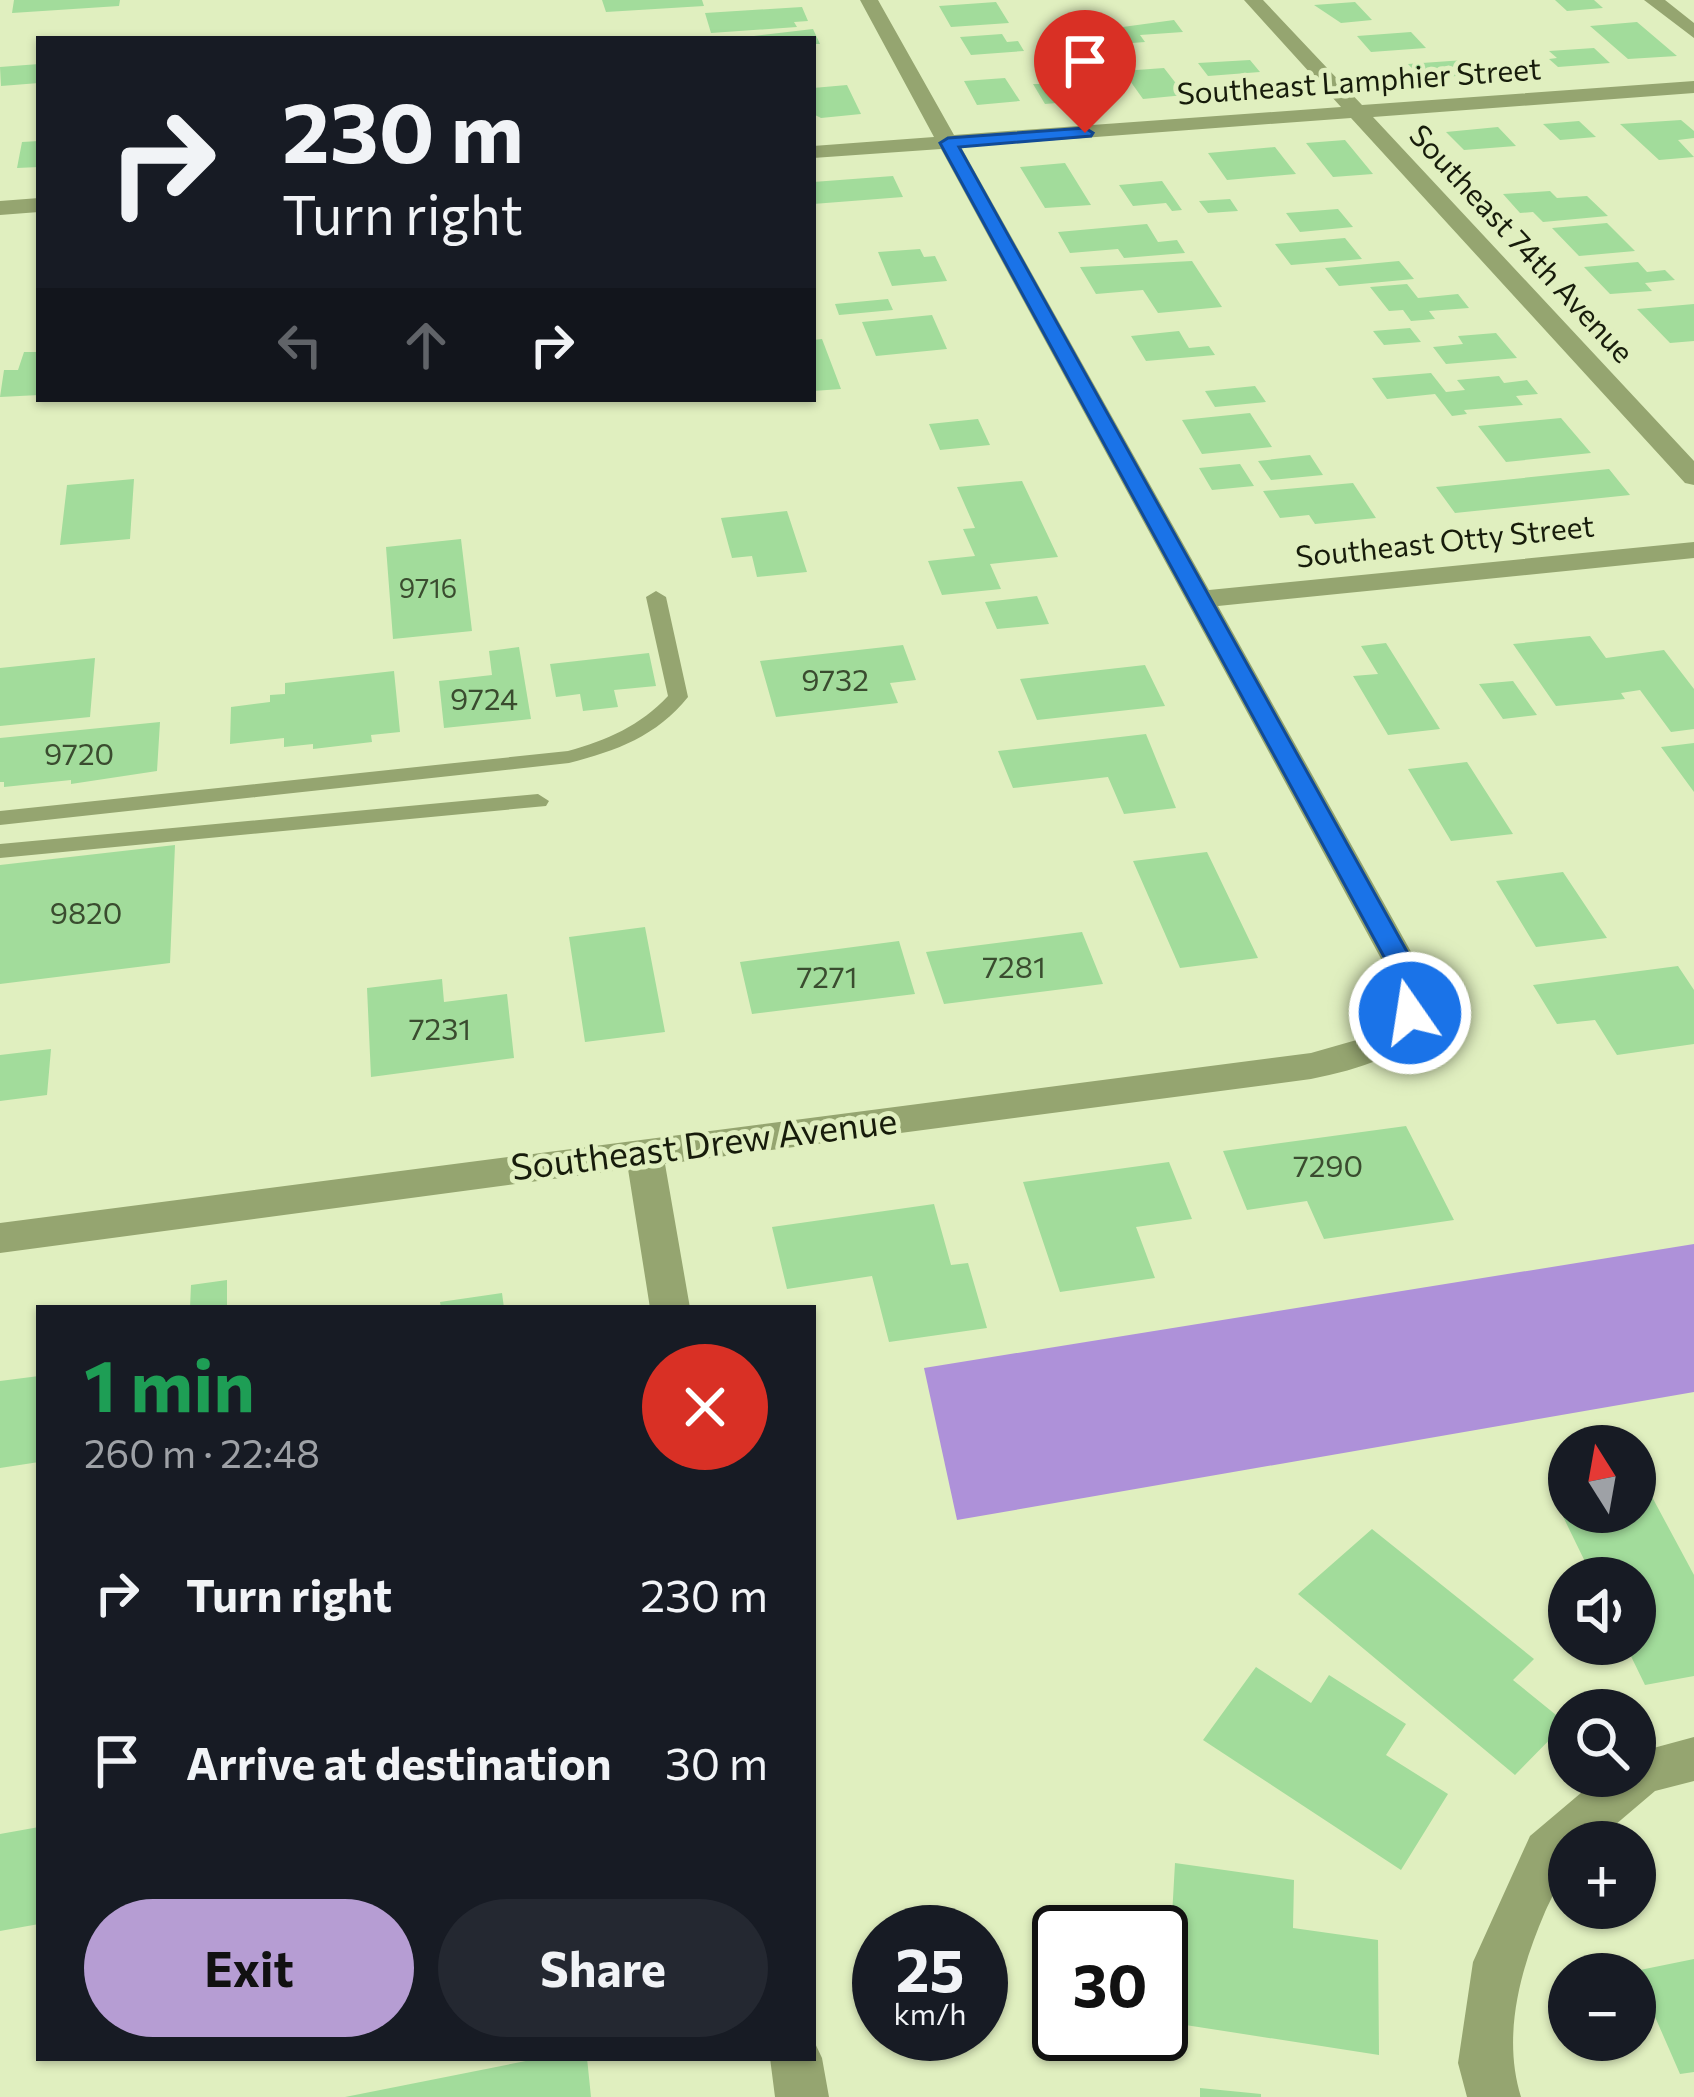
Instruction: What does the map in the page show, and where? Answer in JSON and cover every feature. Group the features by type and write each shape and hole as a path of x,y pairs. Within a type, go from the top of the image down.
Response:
{"street":[{"path":"869,0 1202,599"},
{"name":"Southeast 74th Avenue","path":"1253,0 1694,477"},
{"path":"1653,0 1694,32"},
{"name":"Southeast Lamphier Street","path":"816,152 1694,87"},
{"path":"0,208 36,205"},
{"name":"Southeast Otty Street","path":"1202,599 1694,550"},
{"name":"Southeast Drew Avenue","path":"0,1238 1311,1066 1362,1053 1400,1030 1410,1013 1402,966 1202,599"},
{"path":"644,1152 670,1305"},
{"path":"1494,2097 1484,2063 1498,1962 1547,1852 1642,1772 1694,1759"},
{"path":"796,2061 802,2097"}],"lane":[{"path":"0,818 569,757 620,744 654,725 678,697 656,597"},
{"path":"0,851 538,802"}],"shaded area":[{"path":"1694,1244 1694,1392 957,1520 924,1368"}],"building":[{"path":"14,0 120,0 119,6 12,13"},
{"path":"602,0 702,0 704,6 606,12"},
{"path":"1555,0 1594,0 1603,8 1567,11"},
{"path":"996,2 1009,23 951,27 939,6"},
{"path":"1355,2 1372,20 1341,23 1314,5"},
{"path":"802,7 808,21 794,22 797,27 711,33 705,13"},
{"path":"1174,20 1183,32 1140,35 1145,42 1119,44 1108,29"},
{"path":"1637,22 1677,56 1628,59 1590,26"},
{"path":"813,29 820,44 816,36 754,36"},
{"path":"1411,32 1426,48 1371,52 1357,36"},
{"path":"1002,34 1007,42 1018,41 1024,51 971,55 960,37"},
{"path":"1594,48 1610,63 1558,67 1549,59 1557,58 1549,51"},
{"path":"1250,60 1260,72 1208,76 1198,63"},
{"path":"1464,60 1479,74 1422,79 1408,64"},
{"path":"36,64 36,83 1,86 0,67"},
{"path":"1164,68 1185,95 1143,99 1123,71"},
{"path":"1061,74 1067,82 1080,81 1093,100 1045,104 1033,84 1042,84 1037,75"},
{"path":"1005,78 1020,101 977,105 964,81"},
{"path":"847,85 861,114 816,116 816,88"},
{"path":"1681,120 1694,131 1694,138 1678,140 1694,157 1659,160 1620,124"},
{"path":"1579,121 1596,137 1560,140 1543,124"},
{"path":"1498,127 1516,146 1464,150 1446,132"},
{"path":"1345,140 1373,174 1333,177 1306,143"},
{"path":"36,141 36,167 17,168 22,142"},
{"path":"1275,147 1296,174 1227,180 1208,153"},
{"path":"1065,163 1091,205 1045,208 1020,167"},
{"path":"893,176 903,197 816,204 816,182"},
{"path":"1162,181 1182,210 1172,211 1166,203 1133,206 1119,185"},
{"path":"1550,191 1557,198 1587,196 1608,216 1543,222 1533,212 1520,213 1503,194"},
{"path":"1230,199 1238,211 1208,213 1199,201"},
{"path":"1338,209 1353,227 1300,232 1286,213"},
{"path":"1607,223 1635,251 1579,256 1552,228"},
{"path":"1147,224 1158,242 1177,240 1185,253 1124,258 1118,249 1070,253 1058,232"},
{"path":"1345,238 1362,259 1291,265 1275,244"},
{"path":"920,249 924,257 935,256 947,281 892,286 878,252"},
{"path":"1192,261 1222,307 1158,313 1143,290 1096,294 1080,267"},
{"path":"1399,261 1414,279 1339,286 1325,268"},
{"path":"1638,262 1647,272 1665,270 1675,280 1645,283 1652,291 1610,294 1584,267"},
{"path":"1407,284 1418,298 1458,294 1469,308 1429,311 1435,319 1411,321 1403,310 1389,311 1370,287"},
{"path":"888,299 893,310 839,315 835,304"},
{"path":"1694,304 1694,341 1670,343 1637,309"},
{"path":"932,315 947,349 876,356 862,322"},
{"path":"1410,328 1421,342 1384,345 1373,331"},
{"path":"1179,331 1189,348 1209,346 1215,355 1146,361 1131,336"},
{"path":"1496,333 1517,358 1446,364 1433,347 1463,344 1458,336"},
{"path":"822,339 841,389 816,391 816,340"},
{"path":"24,352 36,352 36,395 0,397 4,370 18,370"},
{"path":"1431,373 1446,392 1465,390 1457,380 1499,376 1504,383 1527,380 1538,394 1516,396 1523,405 1464,410 1467,414 1452,416 1435,394 1387,399 1372,378"},
{"path":"1255,386 1266,402 1215,407 1205,391"},
{"path":"1250,413 1272,447 1202,454 1182,420"},
{"path":"1561,418 1591,453 1506,462 1478,426"},
{"path":"978,419 990,445 940,450 929,424"},
{"path":"1310,455 1323,475 1271,480 1258,461"},
{"path":"1240,464 1254,486 1212,490 1199,468"},
{"path":"1609,469 1630,495 1455,513 1436,487"},
{"path":"134,479 130,539 60,545 67,485"},
{"path":"1022,481 1058,557 990,564 1001,589 942,595 928,561 975,556 963,529 975,528 957,487"},
{"path":"1353,483 1376,518 1315,524 1309,515 1280,518 1263,491"},
{"path":"787,511 807,572 757,577 752,556 732,558 721,518"},
{"path":"461,539 472,631 393,639 386,547"},
{"path":"1037,596 1049,624 997,629 985,602"},
{"path":"1590,636 1606,658 1664,650 1694,689 1694,729 1671,732 1640,690 1621,693 1625,699 1556,706 1513,644"},
{"path":"1386,643 1440,729 1388,735 1353,676 1378,674 1361,646"},
{"path":"903,645 916,680 890,683 898,703 776,717 760,661"},
{"path":"519,647 531,719 444,728 439,681 492,675 489,651"},
{"path":"649,653 656,686 614,690 618,707 583,711 580,694 556,697 550,664"},
{"path":"95,658 90,717 0,726 0,668"},
{"path":"1145,665 1165,706 1037,720 1020,679"},
{"path":"394,671 400,732 371,735 372,742 313,749 313,744 284,747 284,738 230,744 231,707 270,702 270,695 285,694 285,683"},
{"path":"1513,681 1537,715 1503,719 1479,684"},
{"path":"160,722 157,771 71,784 71,780 4,787 0,782 0,738"},
{"path":"1146,734 1176,808 1124,814 1108,777 1013,788 998,751"},
{"path":"1694,743 1694,792 1661,747"},
{"path":"1467,762 1513,834 1451,841 1408,769"},
{"path":"175,845 170,963 0,984 0,865"},
{"path":"1207,852 1258,958 1180,968 1133,861"},
{"path":"1563,872 1607,938 1536,947 1496,881"},
{"path":"645,927 665,1032 585,1042 569,937"},
{"path":"1082,932 1103,984 944,1004 926,952"},
{"path":"899,941 915,994 752,1014 740,962"},
{"path":"1678,966 1694,990 1694,1044 1617,1055 1595,1020 1557,1024 1533,985"},
{"path":"442,979 444,1002 507,994 514,1058 371,1077 367,988"},
{"path":"51,1049 47,1095 0,1101 0,1055"},
{"path":"1406,1126 1454,1220 1324,1239 1307,1201 1247,1210 1223,1151"},
{"path":"1169,1162 1192,1219 1136,1227 1155,1278 1060,1292 1023,1182"},
{"path":"934,1204 951,1265 968,1263 987,1328 889,1342 872,1276 787,1289 772,1227"},
{"path":"227,1280 227,1305 190,1305 191,1285"},
{"path":"502,1293 504,1305 440,1305"},
{"path":"36,1376 36,1462 0,1468 0,1381"},
{"path":"1656,1504 1694,1575 1694,1676 1645,1685 1635,1665 1656,1665 1656,1557 1583,1557 1571,1533 1656,1533"},
{"path":"1372,1529 1534,1659 1513,1680 1548,1708 1548,1741 1515,1775 1298,1594"},
{"path":"1256,1667 1311,1703 1329,1675 1406,1724 1386,1755 1448,1794 1401,1870 1203,1740"},
{"path":"36,1828 36,1925 0,1931 0,1834"},
{"path":"1175,1863 1294,1880 1293,1928 1378,1940 1379,2055 1188,2025 1188,1905 1173,1905"},
{"path":"1694,1959 1694,2072 1680,2074 1656,2019 1656,1967"},
{"path":"526,2061 587,2061 591,2097 345,2097"},
{"path":"1200,2088 1261,2094 1261,2097 1200,2097"}],"route":[{"path":"1085,133 948,143 1402,966 1410,983 1410,1013"}]}
